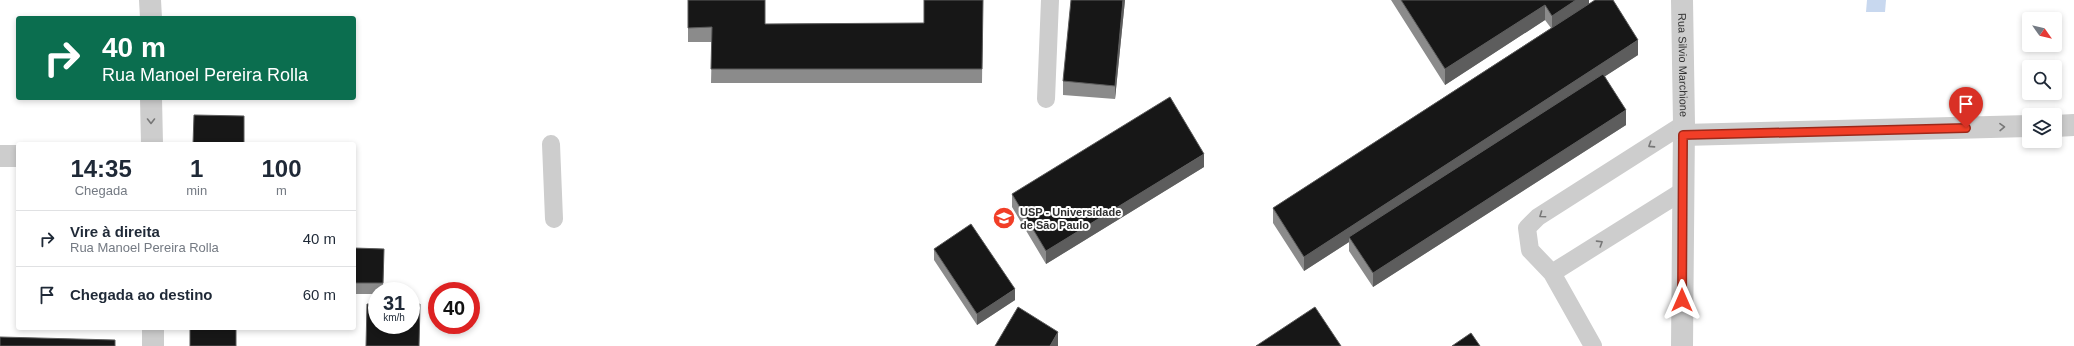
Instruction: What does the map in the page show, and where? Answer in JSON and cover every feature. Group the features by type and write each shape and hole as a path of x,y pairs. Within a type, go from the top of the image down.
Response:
{"street":[{"path":"150,0 150,16"},
{"name":"Rua Silvio Marchione","path":"1682,0 1684,129 1682,346"},
{"path":"151,100 152,142"},
{"path":"2062,126 2074,125"},
{"path":"1684,129 2022,126"},
{"path":"0,156 16,156"},
{"path":"153,330 153,346"}],"lane":[{"path":"1046,99 1050,0"},
{"path":"1593,346 1552,273 1530,250 1527,228 1538,217 1684,129"},
{"path":"551,144 554,219"},
{"path":"1552,273 1683,191"}],"water":[{"path":"1867,0 1886,0 1885,12 1866,12"}],"building":[{"path":"688,0 765,0 765,24 924,23 924,0 983,0 982,69 711,69 712,27 688,28"},
{"path":"1071,0 1123,0 1115,86 1063,81"},
{"path":"1401,0 1576,0 1552,16 1545,5 1445,69"},
{"path":"1595,0 1613,0 1638,40 1304,257 1273,208"},
{"path":"1603,74 1626,110 1373,273 1349,237"},
{"path":"1170,97 1204,154 1046,251 1012,194"},
{"path":"194,115 244,116 244,142 193,142"},
{"path":"971,224 1015,289 977,314 934,249"},
{"path":"356,248 384,249 383,282 356,283"},
{"path":"367,304 368,334 419,334 419,346 366,346"},
{"path":"1018,307 1058,332 1050,346 995,346"},
{"path":"1315,307 1341,346 1256,346"},
{"path":"190,330 236,330 236,346 190,346"},
{"path":"1471,333 1480,346 1452,346"},
{"path":"0,337 115,340 115,346 0,346"}],"place":[{"name":"USP - Universidade de São Paulo","path":"1004,218"}],"route":[{"path":"1682,300 1683,135 1966,128"}]}
